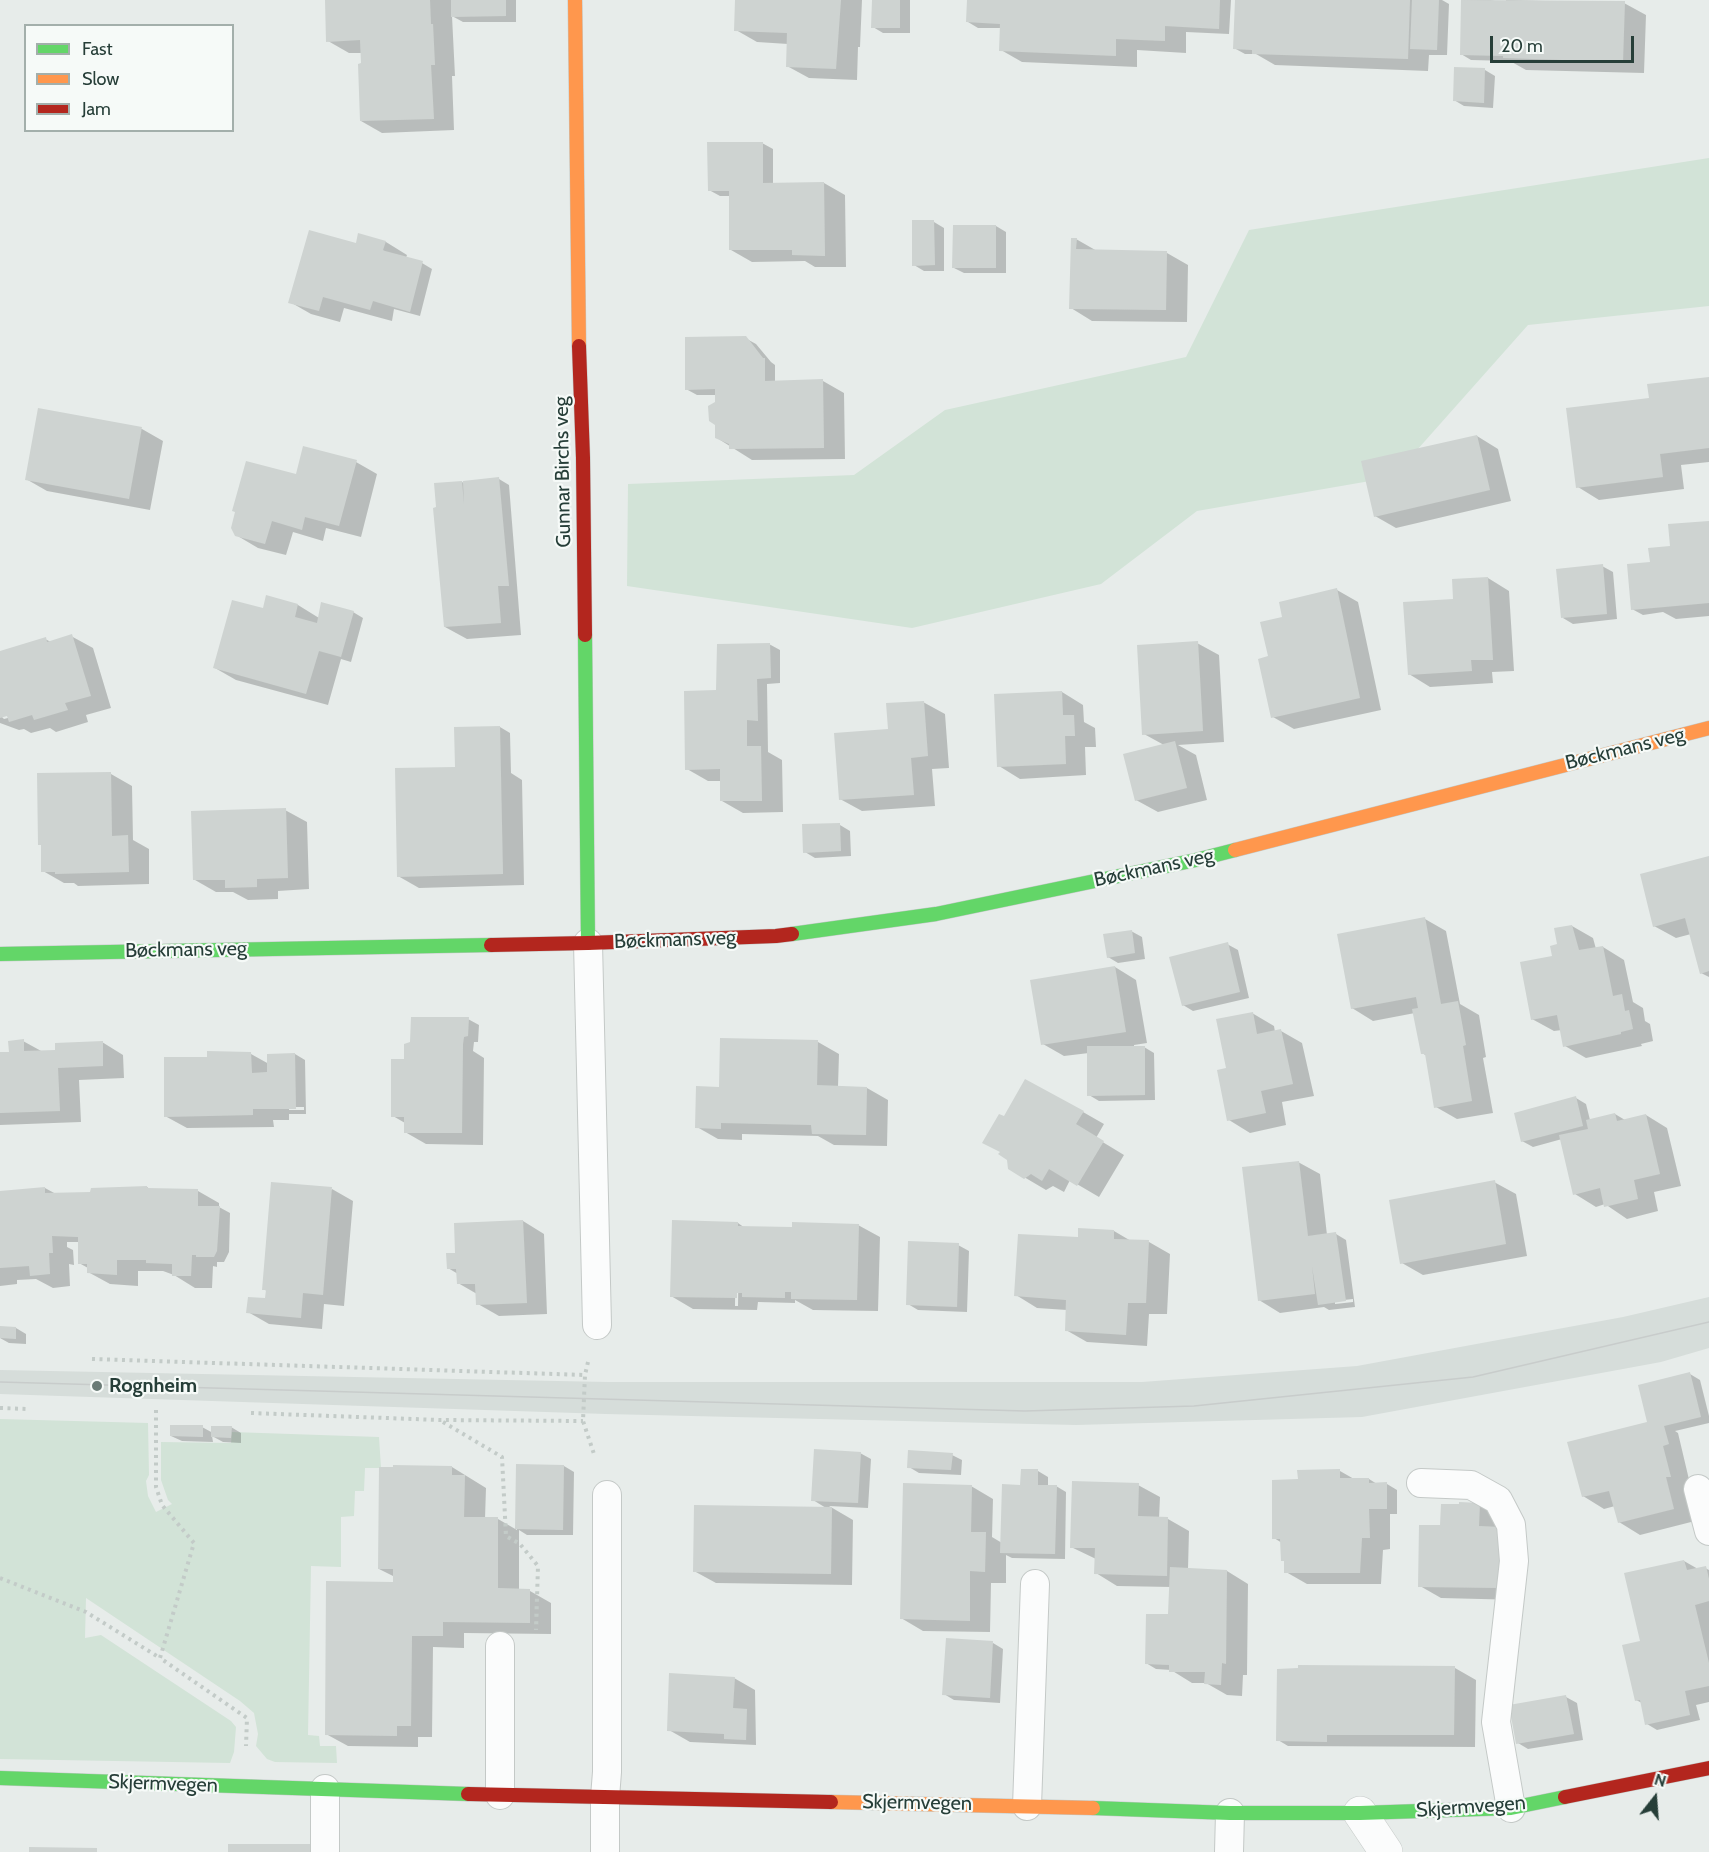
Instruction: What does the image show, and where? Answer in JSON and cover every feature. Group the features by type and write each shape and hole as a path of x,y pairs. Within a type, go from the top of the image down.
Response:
{"street":[{"name":"Gunnar Birchs veg","path":"575,0 588,943"},
{"name":"Bøckmans veg","path":"0,954 588,943 776,936 936,914 1196,860 1709,728"},
{"name":"Skjermvegen","path":"0,1778 500,1795 1028,1806 1230,1813 1360,1813 1511,1808 1709,1768"},
{"path":"1360,1813 1386,1852"}],"lane":[{"name":"Bøckmans veg","path":"588,943 597,1325"},
{"path":"1421,1483 1472,1485 1498,1500 1511,1525 1514,1561 1496,1722 1511,1808"},
{"path":"1698,1489 1709,1531"},
{"path":"605,1852 608,1495"},
{"path":"1028,1806 1035,1584"},
{"path":"500,1646 500,1795"},
{"path":"325,1789 325,1852"},
{"path":"1229,1852 1230,1813"}],"path":[{"path":"597,1325 585,1375 583,1421 608,1495"},
{"path":"92,1359 585,1375"},
{"path":"0,1408 28,1409"},
{"path":"156,1410 156,1487 162,1505 194,1543 160,1658"},
{"path":"251,1413 440,1420 583,1421"},
{"path":"440,1420 502,1457 506,1536 520,1544 538,1566 535,1646 500,1646"},
{"path":"0,1578 86,1612 160,1658 247,1718 246,1747"}],"shaded area":[{"path":"1709,1297 1709,1348 1661,1362 1362,1417 1076,1425 606,1414 0,1394 0,1370 608,1382 1142,1382 1357,1366 1623,1317"}],"green space":[{"path":"1709,158 1709,306 1528,325 1393,477 1197,511 1101,584 912,628 627,586 628,484 854,475 945,410 1186,357 1249,230"},
{"path":"0,1419 148,1423 149,1475 146,1481 148,1496 156,1512 172,1504 168,1500 161,1480 161,1442 231,1443 232,1432 379,1437 381,1468 365,1468 364,1491 355,1491 354,1516 341,1517 341,1567 311,1566 308,1735 319,1736 320,1746 336,1746 337,1763 275,1762 267,1759 256,1746 258,1734 254,1713 240,1701 86,1598 85,1638 101,1635 231,1721 236,1727 234,1752 230,1763 0,1759"}],"building":[{"path":"325,0 430,0 435,65 431,65 434,119 360,121 358,64 361,63 360,40 326,42"},
{"path":"451,0 506,0 506,16 451,17"},
{"path":"735,0 841,0 836,69 786,67 787,33 734,31"},
{"path":"872,0 900,0 900,28 871,28"},
{"path":"967,0 1220,0 1219,29 1165,26 1165,41 1116,39 1116,56 999,51 1000,24 966,22"},
{"path":"1235,0 1410,0 1408,59 1252,54 1252,50 1233,49"},
{"path":"1412,0 1439,0 1437,50 1410,49"},
{"path":"1461,0 1625,1 1623,62 1460,55"},
{"path":"1454,67 1485,68 1484,103 1453,101"},
{"path":"707,142 763,142 763,183 824,182 825,256 792,255 792,250 729,250 729,191 708,191"},
{"path":"912,220 934,220 935,265 912,266"},
{"path":"953,225 996,225 996,268 952,268"},
{"path":"309,230 356,243 358,233 386,241 383,250 385,251 423,261 410,312 373,301 370,310 323,297 319,311 288,303"},
{"path":"1071,238 1077,238 1076,249 1167,251 1166,310 1069,309"},
{"path":"746,336 765,358 765,381 823,379 824,448 729,449 729,444 715,438 715,425 709,421 708,406 715,402 715,389 685,390 685,337"},
{"path":"1709,377 1709,448 1660,454 1663,477 1576,488 1566,408 1649,398 1647,384"},
{"path":"38,408 142,427 129,499 25,480"},
{"path":"1477,435 1490,490 1374,517 1361,461"},
{"path":"303,446 357,460 339,526 305,517 302,530 272,521 265,544 235,536 231,528 235,512 232,511 246,461 296,474"},
{"path":"499,477 509,586 498,586 501,623 444,627 433,508 436,507 434,483 462,481 464,505 463,481"},
{"path":"1709,521 1709,603 1631,610 1627,564 1650,562 1648,548 1670,546 1668,524"},
{"path":"1603,564 1607,614 1561,618 1556,569"},
{"path":"1488,577 1493,660 1471,660 1472,671 1408,675 1403,602 1453,599 1452,579"},
{"path":"1337,588 1360,698 1271,718 1258,659 1268,656 1260,622 1282,617 1279,602"},
{"path":"266,595 298,604 295,617 317,623 321,602 354,611 341,657 319,651 306,694 213,668 232,600 263,608"},
{"path":"72,634 91,696 65,703 68,710 34,720 32,715 9,722 7,716 0,718 0,651 46,637 47,642"},
{"path":"1198,641 1203,731 1142,735 1137,645"},
{"path":"770,643 771,678 757,679 758,721 747,720 747,746 761,746 762,801 720,801 720,769 685,770 684,691 716,690 717,644"},
{"path":"1062,691 1063,715 1074,715 1075,736 1065,736 1066,764 997,767 994,694"},
{"path":"924,701 928,756 911,758 914,795 839,800 834,733 888,729 886,703"},
{"path":"500,726 503,874 397,877 395,768 455,767 454,727"},
{"path":"1175,741 1187,788 1135,801 1123,754"},
{"path":"111,772 112,836 128,835 129,872 55,874 55,872 41,872 41,845 38,845 37,773"},
{"path":"286,808 288,878 257,879 257,887 225,888 225,880 193,880 191,811"},
{"path":"840,823 841,851 803,853 802,824"},
{"path":"1709,856 1709,971 1700,974 1685,918 1653,927 1640,874"},
{"path":"1425,917 1441,1004 1458,1001 1466,1045 1463,1046 1472,1101 1434,1108 1425,1054 1421,1054 1412,1009 1418,1008 1416,997 1351,1009 1337,934"},
{"path":"1572,925 1579,950 1603,946 1613,996 1622,994 1625,1011 1629,1010 1633,1029 1621,1032 1621,1034 1563,1047 1557,1015 1531,1020 1520,962 1552,956 1550,946 1557,944 1554,928"},
{"path":"1132,930 1135,953 1107,958 1103,934"},
{"path":"1228,942 1240,992 1182,1006 1169,957"},
{"path":"1115,966 1126,1032 1041,1045 1030,980"},
{"path":"1253,1012 1257,1034 1281,1029 1293,1084 1261,1091 1266,1113 1227,1121 1217,1070 1226,1068 1216,1019"},
{"path":"411,1017 469,1017 468,1036 464,1037 463,1044 462,1133 404,1133 404,1117 391,1117 391,1059 404,1059 404,1044 410,1042"},
{"path":"720,1038 818,1040 817,1085 867,1087 866,1135 812,1134 811,1125 721,1123 721,1129 695,1128 696,1086 719,1087"},
{"path":"24,1039 24,1051 55,1050 55,1043 103,1041 103,1066 58,1068 60,1111 0,1113 0,1052 9,1052 8,1041"},
{"path":"1087,1046 1145,1046 1145,1095 1087,1096"},
{"path":"207,1051 251,1052 252,1073 267,1072 267,1054 295,1053 296,1109 253,1109 253,1115 164,1117 164,1057 207,1057"},
{"path":"1025,1079 1084,1111 1076,1124 1104,1141 1077,1186 1049,1169 1042,1181 1031,1174 1024,1179 1008,1169 1007,1160 998,1154 1000,1152 982,1143 999,1114 1004,1116"},
{"path":"1576,1096 1583,1126 1521,1142 1514,1113"},
{"path":"1615,1113 1617,1121 1646,1114 1660,1174 1634,1180 1638,1199 1604,1207 1600,1188 1573,1195 1559,1135 1588,1129 1586,1120"},
{"path":"1299,1161 1308,1236 1336,1232 1346,1301 1318,1305 1312,1266 1315,1294 1258,1301 1242,1167"},
{"path":"1495,1180 1506,1244 1400,1264 1389,1200"},
{"path":"271,1182 332,1187 323,1295 303,1293 301,1318 246,1313 248,1297 265,1298 266,1290 262,1290"},
{"path":"147,1186 147,1188 198,1189 198,1206 220,1206 217,1251 214,1257 192,1255 191,1276 172,1276 172,1264 146,1263 146,1260 117,1260 117,1275 87,1273 87,1264 78,1264 78,1237 52,1236 53,1253 49,1253 50,1274 30,1276 29,1266 0,1268 0,1191 45,1187 45,1193 90,1192 91,1188"},
{"path":"523,1220 527,1303 476,1305 475,1284 457,1284 456,1269 447,1269 446,1253 455,1253 454,1223"},
{"path":"672,1220 738,1222 738,1226 792,1227 792,1222 859,1224 857,1300 791,1299 791,1292 785,1292 785,1298 742,1297 742,1293 737,1293 737,1298 670,1297"},
{"path":"1078,1228 1114,1230 1114,1239 1149,1240 1146,1303 1128,1303 1126,1335 1065,1331 1066,1300 1014,1296 1018,1234 1078,1237"},
{"path":"908,1241 959,1243 957,1307 906,1305"},
{"path":"0,1326 16,1327 16,1339 0,1338"},
{"path":"1690,1372 1701,1417 1664,1426 1669,1444 1663,1446 1671,1477 1666,1477 1674,1509 1618,1523 1609,1491 1582,1497 1567,1442 1647,1422 1638,1385"},
{"path":"170,1425 203,1425 203,1437 170,1436"},
{"path":"211,1426 232,1426 231,1438 211,1437"},
{"path":"814,1449 861,1452 858,1503 811,1501"},
{"path":"908,1450 953,1453 951,1470 907,1468"},
{"path":"516,1464 564,1465 563,1530 515,1529"},
{"path":"393,1465 452,1466 452,1475 465,1475 464,1517 498,1517 498,1588 530,1589 530,1623 443,1622 443,1636 412,1636 411,1726 397,1726 397,1736 325,1735 326,1581 393,1582 393,1569 378,1569 379,1467 393,1467"},
{"path":"1021,1469 1038,1469 1038,1485 1057,1485 1055,1554 1000,1553 1002,1484 1020,1485"},
{"path":"1340,1469 1340,1478 1369,1478 1369,1483 1387,1482 1387,1509 1369,1509 1370,1538 1362,1538 1360,1573 1284,1573 1280,1539 1272,1539 1272,1480 1298,1479 1297,1470"},
{"path":"1072,1481 1139,1483 1138,1516 1168,1517 1167,1576 1094,1574 1095,1548 1070,1548"},
{"path":"903,1483 972,1485 971,1532 986,1532 985,1572 970,1571 970,1621 900,1619"},
{"path":"1459,1502 1480,1503 1479,1526 1501,1527 1499,1588 1418,1587 1419,1525 1440,1525 1441,1504 1459,1504"},
{"path":"694,1505 832,1507 831,1574 693,1572"},
{"path":"1684,1560 1687,1570 1706,1566 1709,1579 1709,1601 1695,1605 1709,1663 1709,1686 1685,1691 1690,1715 1645,1725 1640,1700 1635,1701 1622,1645 1640,1641 1624,1573"},
{"path":"1170,1567 1227,1570 1226,1664 1222,1663 1221,1685 1204,1684 1205,1672 1169,1672 1169,1665 1145,1664 1146,1614 1168,1614"},
{"path":"946,1638 993,1641 990,1698 942,1695"},
{"path":"1298,1665 1455,1666 1454,1735 1327,1735 1327,1742 1276,1741 1277,1669 1298,1668"},
{"path":"669,1673 735,1677 733,1708 747,1709 746,1740 724,1739 724,1734 667,1731"},
{"path":"1566,1695 1574,1734 1516,1744 1509,1705"},
{"path":"228,1844 311,1844 311,1852 228,1852"},
{"path":"29,1847 97,1848 97,1852 29,1852"}],"tram line":[{"path":"0,1382 1025,1411 1194,1406 1473,1377 1709,1322"}],"traffic: fast":[{"path":"585,635 588,943"},
{"path":"792,934 936,914 1235,850"},
{"path":"0,954 491,945"},
{"path":"0,1778 468,1794"},
{"path":"1093,1808 1230,1813 1360,1813 1511,1808 1565,1797"}],"traffic: slow":[{"path":"575,0 579,346"},
{"path":"1235,850 1709,728"},
{"path":"831,1802 1093,1808"}],"traffic: jam":[{"path":"579,346 585,635"},
{"path":"491,945 792,934"},
{"path":"1565,1797 1709,1768"},
{"path":"468,1794 831,1802"}],"place":[{"name":"Rognheim","path":"97,1386"}]}
